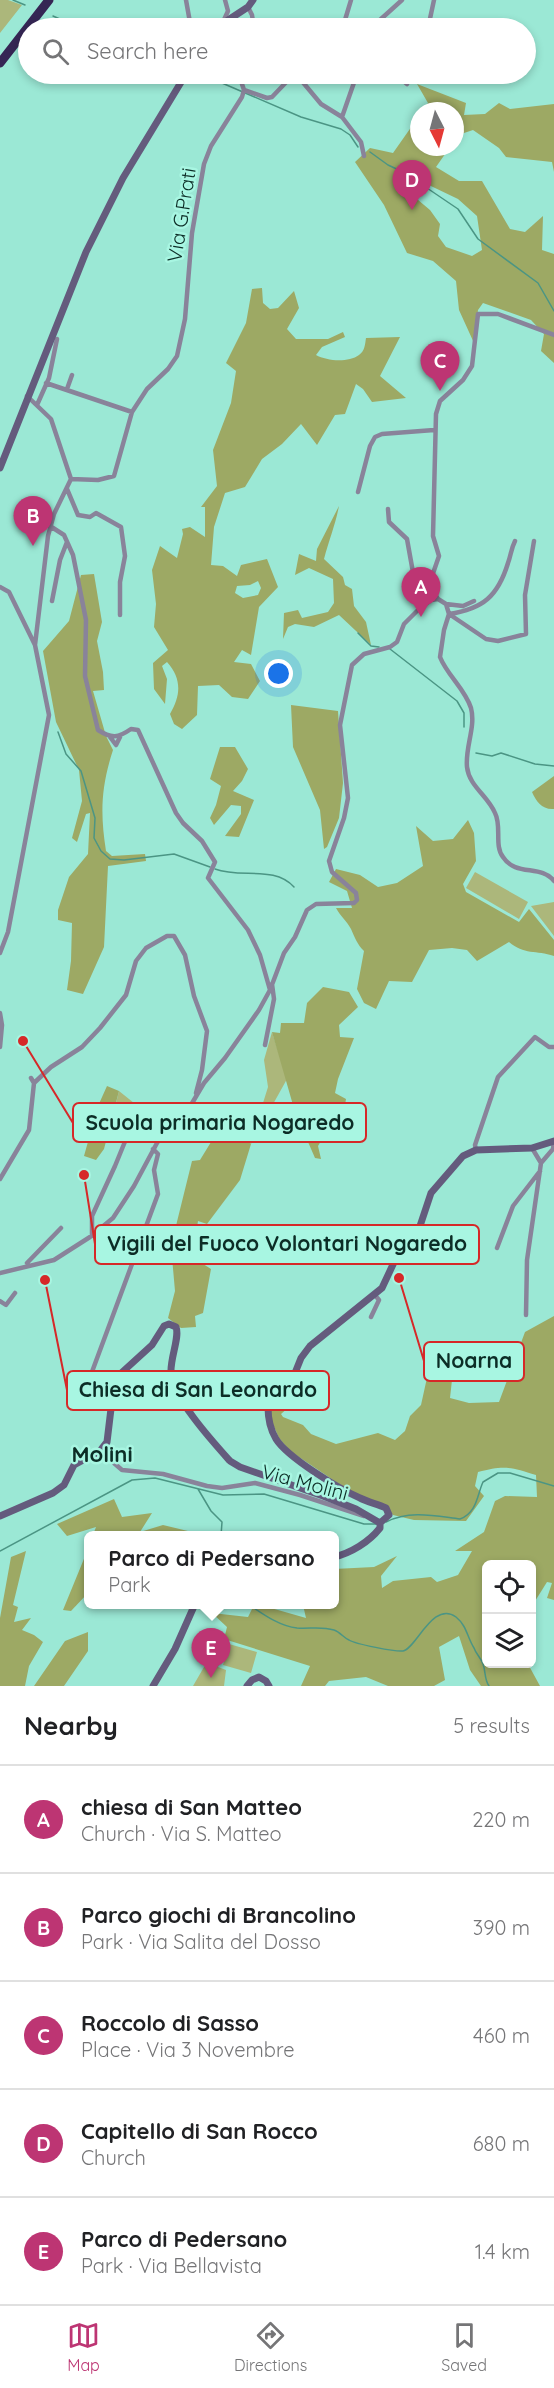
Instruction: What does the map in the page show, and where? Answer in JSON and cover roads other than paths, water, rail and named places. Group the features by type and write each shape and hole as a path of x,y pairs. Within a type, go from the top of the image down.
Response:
{"highway":[{"path":"27,18 41,0"},
{"path":"35,18 49,0"},
{"path":"0,53 18,30"},
{"path":"0,63 18,40"}],"main road":[{"path":"230,18 248,7 253,0"},
{"path":"1,464 86,252 123,178 180,84"},
{"path":"339,1555 373,1537 389,1515 386,1508 360,1498 300,1461 275,1438 268,1420 268,1407 291,1383 301,1358 310,1346 382,1288 396,1258 420,1226 431,1193 463,1156 476,1150 532,1148 554,1141"},
{"path":"0,1516 64,1485 74,1465 100,1450 107,1442 113,1392 118,1376 152,1345 164,1326 173,1324 178,1335 172,1351 172,1383 181,1399 230,1461 240,1467 356,1509 380,1525"},
{"path":"153,1686 176,1649 193,1609"},
{"path":"247,1686 259,1677 264,1679 269,1686"}],"street":[{"path":"186,0 189,18"},
{"path":"225,0 228,11 225,18"},
{"path":"346,18 351,0"},
{"path":"382,18 402,0"},
{"path":"430,18 434,0"},
{"path":"248,7 252,18"},
{"path":"242,84 244,93 267,98 272,97 285,84"},
{"path":"304,84 321,104 342,117 361,142 364,156"},
{"path":"342,117 354,84"},
{"name":"Via G.Prati","path":"71,479 98,480 114,476 126,425 132,412 147,388 168,369 177,356 184,319 192,233 204,164 211,146 244,93"},
{"path":"429,585 439,555 433,536 434,430 440,401 462,380 472,366 478,314 498,314 554,335"},
{"path":"38,405 57,339"},
{"path":"67,389 72,375"},
{"path":"46,383 132,412"},
{"path":"27,396 51,419 71,479 50,526 44,558 35,645"},
{"path":"358,492 370,446 375,436 434,430"},
{"path":"67,489 78,515 90,517 96,513 121,527 125,556 120,582 120,615"},
{"path":"388,509 389,522 407,539 414,578 422,584 429,585 438,599 446,604 463,606 474,601"},
{"path":"50,526 64,535 74,555 84,603 87,637 85,676 98,730 110,737 120,737 131,729 138,730 176,813 202,841 215,862 208,878 248,930 261,955 271,987 274,999 265,1045"},
{"path":"449,614 478,607 494,594 506,571 515,541"},
{"path":"449,614 464,626 492,640 498,641 526,634 525,595 534,541"},
{"path":"51,601 60,560 67,542"},
{"path":"0,587 9,592 35,645 49,715 8,932 0,953"},
{"path":"0,1273 54,1260 92,1236 113,1218 134,1186 153,1149 169,1127 182,1117 204,1083 232,1049 271,987 284,953 295,937 307,910 316,904 354,903 357,900 356,893 332,872 328,861 344,818 348,798 340,725 352,665 364,654 390,647 397,642 404,624 411,616 431,600 438,599"},
{"path":"446,604 449,614 440,657 472,711 466,756 467,772 496,814 500,854 507,863 517,869 543,872 554,881"},
{"path":"0,1179 29,1130 33,1081 82,1047 100,1028 126,995 136,961 146,948 167,936 174,936 185,955 194,996 207,1031 202,1070 193,1101"},
{"path":"0,1013 2,1025 0,1047"},
{"path":"476,1150 475,1145 498,1077 535,1037 549,1047 554,1047"},
{"path":"92,1236 92,1216 133,1122"},
{"path":"526,1315 527,1260 541,1163 554,1149 554,1141"},
{"path":"532,1148 541,1163"},
{"path":"86,1388 158,1194 154,1170 158,1154 153,1149"},
{"path":"496,1248 513,1206 540,1171"},
{"path":"27,1263 61,1228"},
{"path":"0,1301 6,1305 15,1293"},
{"path":"371,1317 379,1300 374,1294"},
{"name":"Via Molini","path":"100,1450 122,1470 163,1474 222,1488 255,1483 300,1494 380,1525"}],"waterway":[{"path":"13,0 25,5"},
{"path":"53,16 58,18"},
{"path":"224,84 301,117 341,129 350,135 358,147"},
{"path":"370,152 401,171 415,184 424,186 458,209 478,239 538,283 554,311"},
{"path":"358,633 371,646 379,647"},
{"path":"390,649 457,701 464,713 464,727"},
{"path":"58,732 66,754 81,771 95,818 94,838 101,851 110,859 124,860 174,854 210,867"},
{"path":"476,753 492,756 501,753 535,764 554,766"},
{"path":"215,869 225,872 277,876 294,887"},
{"path":"386,1522 413,1515 460,1519 470,1513 483,1482 498,1473 510,1473 554,1486"},
{"path":"0,1551 132,1480 155,1478 223,1495 264,1494 364,1524 376,1524"},
{"path":"198,1489 211,1511 222,1522 221,1531"},
{"path":"256,1609 284,1625 297,1628 329,1629 353,1642 399,1651 408,1648 433,1620 448,1613 460,1620 465,1628 482,1662 489,1686"}],"place":[{"name":"Capitello di San Rocco","path":"412,210"},
{"name":"Roccolo di Sasso","path":"440,391"},
{"name":"Parco giochi di Brancolino","path":"33,546"},
{"name":"chiesa di San Matteo","path":"421,617"},
{"name":"Scuola primaria Nogaredo","path":"23,1041"},
{"name":"Vigili del Fuoco Volontari Nogaredo","path":"84,1175"},
{"name":"Noarna","path":"399,1278"},
{"name":"Chiesa di San Leonardo","path":"45,1280"},
{"name":"Parco di Pedersano","path":"211,1678"}],"district":[{"name":"Molini","path":"102,1454"}]}
